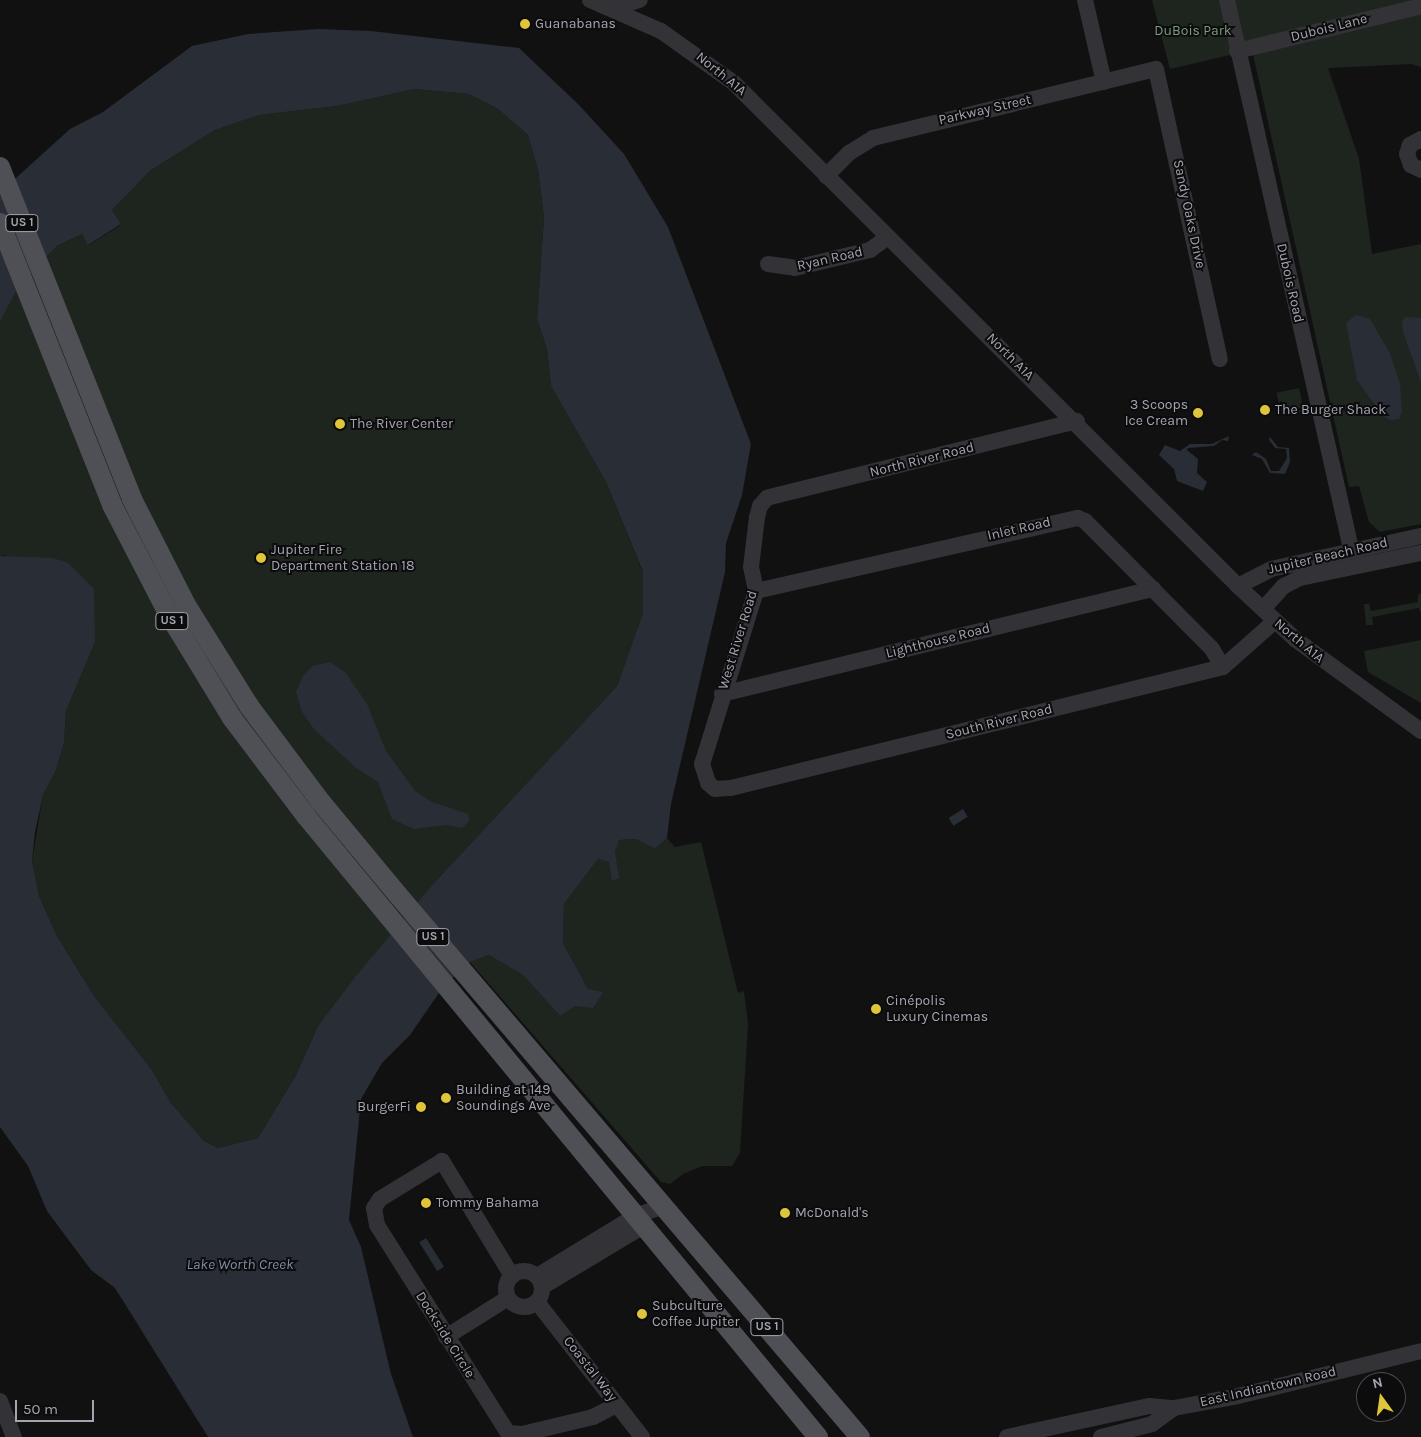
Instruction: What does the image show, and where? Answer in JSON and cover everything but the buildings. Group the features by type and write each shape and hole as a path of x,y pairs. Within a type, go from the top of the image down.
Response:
{"main road":[{"name":"US 1","path":"1,169 132,499 186,604 215,655 284,755 398,895 860,1437"},
{"name":"US 1","path":"0,223 112,505 168,614 198,664 268,769 641,1220 807,1429 818,1437"}],"street":[{"name":"North A1A","path":"590,0 613,8 661,31 716,67 759,106 826,176 1077,421 1238,586 1275,620 1333,668 1421,731"},
{"path":"613,8 640,0"},
{"path":"1085,0 1104,82"},
{"name":"Dubois Road","path":"1227,0 1355,566"},
{"name":"Dubois Lane","path":"1237,51 1421,6"},
{"name":"Parkway Street","path":"826,176 849,153 873,138 1156,69"},
{"name":"Sandy Oaks Drive","path":"1156,69 1220,359"},
{"path":"1421,139 1410,145 1407,154 1411,165 1421,170"},
{"name":"Ryan Road","path":"768,264 795,268 870,250 888,237"},
{"name":"North River Road","path":"767,498 1077,421"},
{"name":"West River Road","path":"708,783 702,764 722,694 756,591 751,567 759,512 767,498"},
{"name":"Inlet Road","path":"756,591 1070,517 1085,521 1212,649 1223,667"},
{"name":"Jupiter Beach Road","path":"1238,586 1271,569 1352,549 1421,536"},
{"name":"Jupiter Beach Road","path":"1263,609 1284,586 1292,582 1355,566 1421,553"},
{"name":"Lighthouse Road","path":"722,694 1153,589"},
{"name":"South River Road","path":"708,783 715,788 731,788 1223,667 1275,620"},
{"name":"Dockside Circle","path":"512,1276 442,1161 380,1199 373,1213 377,1225 508,1433 522,1434 593,1417 617,1405"},
{"path":"539,1288 527,1272 512,1276 506,1287 508,1298 524,1308 539,1288 664,1206"},
{"name":"Coastal Way","path":"539,1288 617,1405 642,1437"},
{"path":"446,1337 508,1298"},
{"name":"East Indiantown Road","path":"1006,1437 1149,1406 1174,1408 1421,1351"},
{"path":"0,1401 14,1437"},
{"name":"East Indiantown Road","path":"1101,1437 1152,1424 1174,1408"}],"green space":[{"name":"DuBois Park","path":"1152,0 1421,0 1421,10 1170,69"},
{"path":"1421,12 1421,67 1411,64 1328,68 1359,159 1372,254 1421,244 1421,524 1380,532 1369,522 1359,486 1349,487 1253,54"},
{"path":"413,89 469,94 498,109 528,135 538,170 544,218 537,319 547,349 551,386 606,482 643,573 643,613 617,686 434,883 318,1026 295,1077 258,1138 218,1148 204,1141 171,1103 152,1070 94,996 57,936 39,896 32,861 43,795 56,770 64,743 66,711 95,642 93,616 5,555 0,556 0,322 19,286 57,246 82,234 89,245 121,225 112,210 151,170 215,130 259,115 337,106"},
{"path":"1299,388 1304,411 1281,416 1277,393"},
{"path":"1421,593 1421,614 1419,608 1372,617 1373,625 1366,625 1364,604 1369,604 1371,611 1418,602 1418,595"},
{"path":"1421,640 1421,703 1368,672 1364,651"},
{"path":"667,838 675,847 701,842 738,993 744,991 748,1024 740,1153 732,1166 702,1166 683,1174 670,1184 661,1182 470,962 489,955 523,975 560,1016 588,989 563,943 564,904 598,859 609,862 619,840 636,839 655,849"}],"water":[{"name":"Lake Worth Creek","path":"318,29 371,31 519,48 579,105 624,154 668,227 751,444 742,495 726,543 725,572 671,804 667,838 655,849 636,839 619,840 615,852 619,878 612,881 609,862 598,859 564,904 563,943 588,989 603,992 593,1008 575,1006 560,1016 523,975 489,955 470,962 443,987 410,1035 382,1063 361,1099 349,1220 361,1247 391,1374 413,1437 208,1437 115,1288 91,1270 47,1211 28,1166 0,1127 0,556 53,558 68,563 94,589 95,642 66,711 64,743 56,770 43,795 35,832 32,861 39,896 57,936 94,996 152,1070 171,1103 204,1141 218,1148 258,1138 295,1077 318,1026 356,976 434,883 617,686 643,613 643,572 606,482 551,386 547,349 537,319 544,218 538,170 528,135 498,109 469,94 414,89 337,106 259,115 215,130 151,170 112,210 121,224 88,245 82,234 57,246 19,286 0,322 0,196 17,177 70,129 103,112 192,46 248,34"},
{"path":"1356,315 1370,319 1390,353 1400,384 1402,412 1399,419 1390,420 1383,416 1357,380 1346,323"},
{"path":"1406,317 1421,318 1421,382 1403,332 1402,321"},
{"path":"1229,436 1228,441 1222,440 1214,446 1188,448 1187,450 1198,459 1197,473 1207,482 1203,491 1177,481 1174,469 1159,455 1165,445 1180,451 1190,444 1212,444"},
{"path":"1270,437 1278,447 1289,448 1290,462 1285,474 1270,473 1262,459 1252,455 1256,452 1266,459 1271,471 1279,471 1287,458 1286,449 1275,448 1269,440"},
{"path":"330,662 345,672 367,704 386,751 415,791 432,802 468,814 469,821 462,828 447,825 414,829 392,819 378,782 355,767 314,729 302,712 296,692 303,676 313,666"},
{"path":"963,809 968,817 953,826 949,818"},
{"path":"426,1238 444,1267 437,1271 419,1242"}],"place":[{"name":"Guanabanas","path":"525,24"},
{"name":"The Burger Shack","path":"1265,410"},
{"name":"3 Scoops Ice Cream","path":"1198,413"},
{"name":"The River Center","path":"340,424"},
{"name":"Jupiter Fire Department Station 18","path":"261,558"},
{"name":"Cinépolis Luxury Cinemas","path":"876,1009"},
{"name":"Building at 149 Soundings Ave","path":"446,1098"},
{"name":"BurgerFi","path":"421,1107"},
{"name":"Tommy Bahama","path":"426,1203"},
{"name":"McDonald's","path":"785,1213"},
{"name":"Subculture Coffee Jupiter","path":"642,1314"}]}
